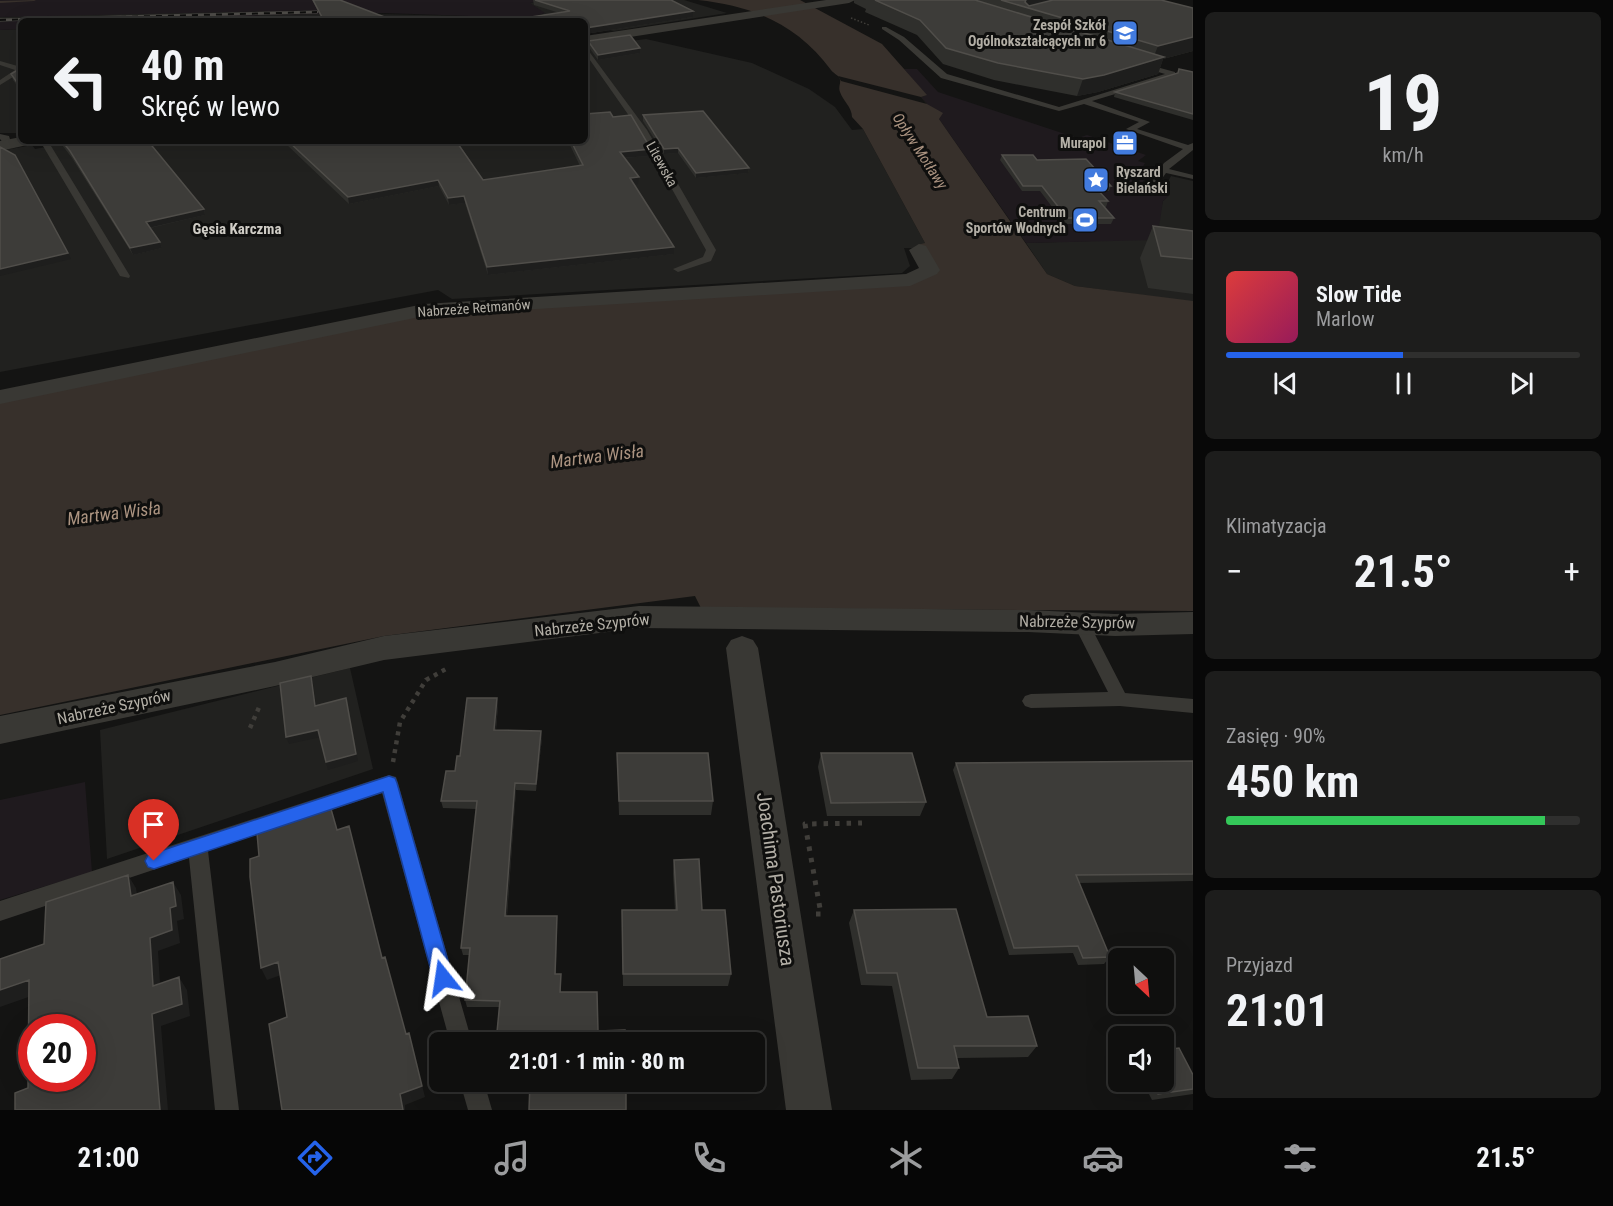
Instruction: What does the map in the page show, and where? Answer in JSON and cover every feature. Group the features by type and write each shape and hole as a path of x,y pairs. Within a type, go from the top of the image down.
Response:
{"street":[{"path":"588,40 757,12 849,0"},
{"path":"3,142 18,141"},
{"name":"Nabrzeże Retmanów","path":"0,397 424,310 910,280 930,270 918,250"},
{"name":"Nabrzeże Szyprów","path":"0,730 275,674 384,648 639,617 993,620 1082,625 1193,623"},
{"name":"Joachima Pastoriusza","path":"742,648 809,1110"}],"lane":[{"path":"884,28 902,36 934,71 944,76 1059,109 1172,74 1128,60"},
{"name":"Litewska","path":"588,52 643,130 711,250 707,259 678,269"},
{"path":"0,63 18,68"},
{"path":"0,83 18,71"},
{"path":"1087,102 1146,122 1131,130 1190,147"},
{"path":"46,144 125,276"},
{"path":"1153,185 1164,170 1190,147"},
{"path":"1164,170 1192,177"},
{"path":"1082,625 1120,699"},
{"path":"1031,701 1120,699 1193,706"},
{"path":"0,911 389,783 458,1032"},
{"path":"198,847 227,1110"},
{"path":"475,1092 480,1110"}],"path":[{"path":"389,783 400,722 426,680 454,665"}],"shaded area":[{"path":"0,0 545,0 530,3 545,13 529,18 384,13 261,15 244,18 97,18 320,10 0,17"},
{"path":"545,0 684,0 727,13 614,31 588,27 588,18 531,18 544,14 529,3"},
{"path":"321,10 320,13 490,18 236,18 276,13 123,18 18,18 18,21 0,22 0,17"},
{"path":"18,21 18,29 0,30 0,22"},
{"path":"18,29 18,133 0,133 0,30"},
{"path":"646,39 752,63 809,89 835,107 852,130 863,129 925,243 919,248 904,248 910,266 902,273 452,299 438,290 0,372 0,151 32,145 35,149 63,144 588,144 588,47"},
{"path":"904,69 917,69 938,92 1068,135 1078,138 1087,135 1146,155 1138,161 1145,163 1142,168 1150,170 1138,190 1170,195 1163,201 1157,240 1026,243 921,97 926,95"},
{"path":"1171,176 1193,181 1193,302 1075,286 1047,274 1026,243 1154,239 1163,201 1169,195 1162,193"},
{"path":"350,668 373,769 107,859 100,730"},
{"path":"85,782 92,872 0,900 0,800"}],"water":[{"path":"698,0 800,0 882,44 927,95 921,97 927,104 943,113 939,119 1047,274 1075,286 1193,301 1193,611 701,608 695,596 384,636 0,715 0,399 425,312 912,282 935,270 917,245 925,243 863,129 852,117 851,110 841,95 839,77 804,40 772,20 737,7"}],"pier":[{"path":"838,76 921,97 927,104 841,81"}],"building":[{"path":"313,0 340,0 387,18 322,18"},
{"path":"535,0 671,0 693,11 588,28 588,18 524,18 570,11"},
{"path":"875,0 975,0 1164,57 1083,79 998,63 946,48 920,20"},
{"path":"1001,0 1026,0 1029,6 1053,0 1161,0 1193,8 1193,37 1158,46"},
{"path":"630,35 640,48 598,55 588,41"},
{"path":"1179,69 1193,72 1193,114 1115,92 1178,73"},
{"path":"18,71 18,84 11,74"},
{"path":"703,111 749,168 696,173 678,148 664,149 643,115"},
{"path":"610,112 613,117 631,115 651,149 620,152 639,177 630,178 674,247 487,267 464,196 448,198 438,180 348,197 291,144 458,144 483,180 583,165 572,144 588,144 588,114"},
{"path":"64,144 150,144 204,209 146,222 160,242 130,248"},
{"path":"0,147 15,155 68,253 0,269"},
{"path":"1002,155 1033,155 1037,160 1086,159 1111,186 1094,186 1108,201 1099,201 1114,218 1067,218 1042,186 1023,186"},
{"path":"1153,226 1193,231 1193,259 1161,256"},
{"path":"311,676 315,706 346,698 356,754 326,762 318,730 286,737 280,683"},
{"path":"467,698 497,698 494,730 541,731 536,784 515,783 505,916 557,916 555,974 561,974 560,992 597,992 598,1031 625,1030 625,1032 497,1032 500,1001 465,1000 470,948 461,948 477,801 441,801 446,771 455,771 457,756 460,756"},
{"path":"617,753 708,753 713,801 619,801"},
{"path":"821,753 912,753 926,802 831,803"},
{"path":"1193,761 1193,874 1076,875 1108,957 1083,958 1078,946 1014,948 956,763"},
{"path":"331,809 337,830 349,826 382,958 385,957 406,1034 409,1033 422,1086 400,1094 403,1110 282,1110 269,1024 287,1017 278,962 261,968 250,877 250,859 259,856 257,833"},
{"path":"699,859 702,910 725,910 731,974 623,974 622,910 677,910 674,860"},
{"path":"128,875 131,896 173,882 176,906 170,908 172,930 150,938 153,986 179,977 182,1004 152,1014 160,1110 15,1110 15,1093 18,1092 96,1092 96,1014 29,1014 29,980 0,990 0,959 44,944 46,902"},
{"path":"956,909 987,1017 1028,1016 1037,1046 954,1046 959,1068 918,1068 897,973 867,973 854,910"},
{"path":"1179,1048 1193,1075 1193,1089 1174,1092 1174,1049"},
{"path":"530,1092 626,1092 626,1110 529,1110"}],"waterway":[{"path":"0,2 34,0"}],"railway":[{"path":"79,18 317,12"},
{"path":"0,20 18,20"}],"place":[{"name":"Zespół Szkół Ogólnokształcących nr 6","path":"1125,33"},
{"name":"Murapol","path":"1125,143"},
{"name":"Ryszard Bielański","path":"1096,180"},
{"name":"Centrum Sportów Wodnych","path":"1085,220"}],"district":[{"name":"Gęsia Karczma","path":"237,229"}],"route":[{"path":"154,861 389,783 443,978"}],"water label":[{"name":"Opływ Motławy","path":"920,151"},
{"name":"Martwa Wisła","path":"597,456"},
{"name":"Martwa Wisła","path":"114,513"}]}
